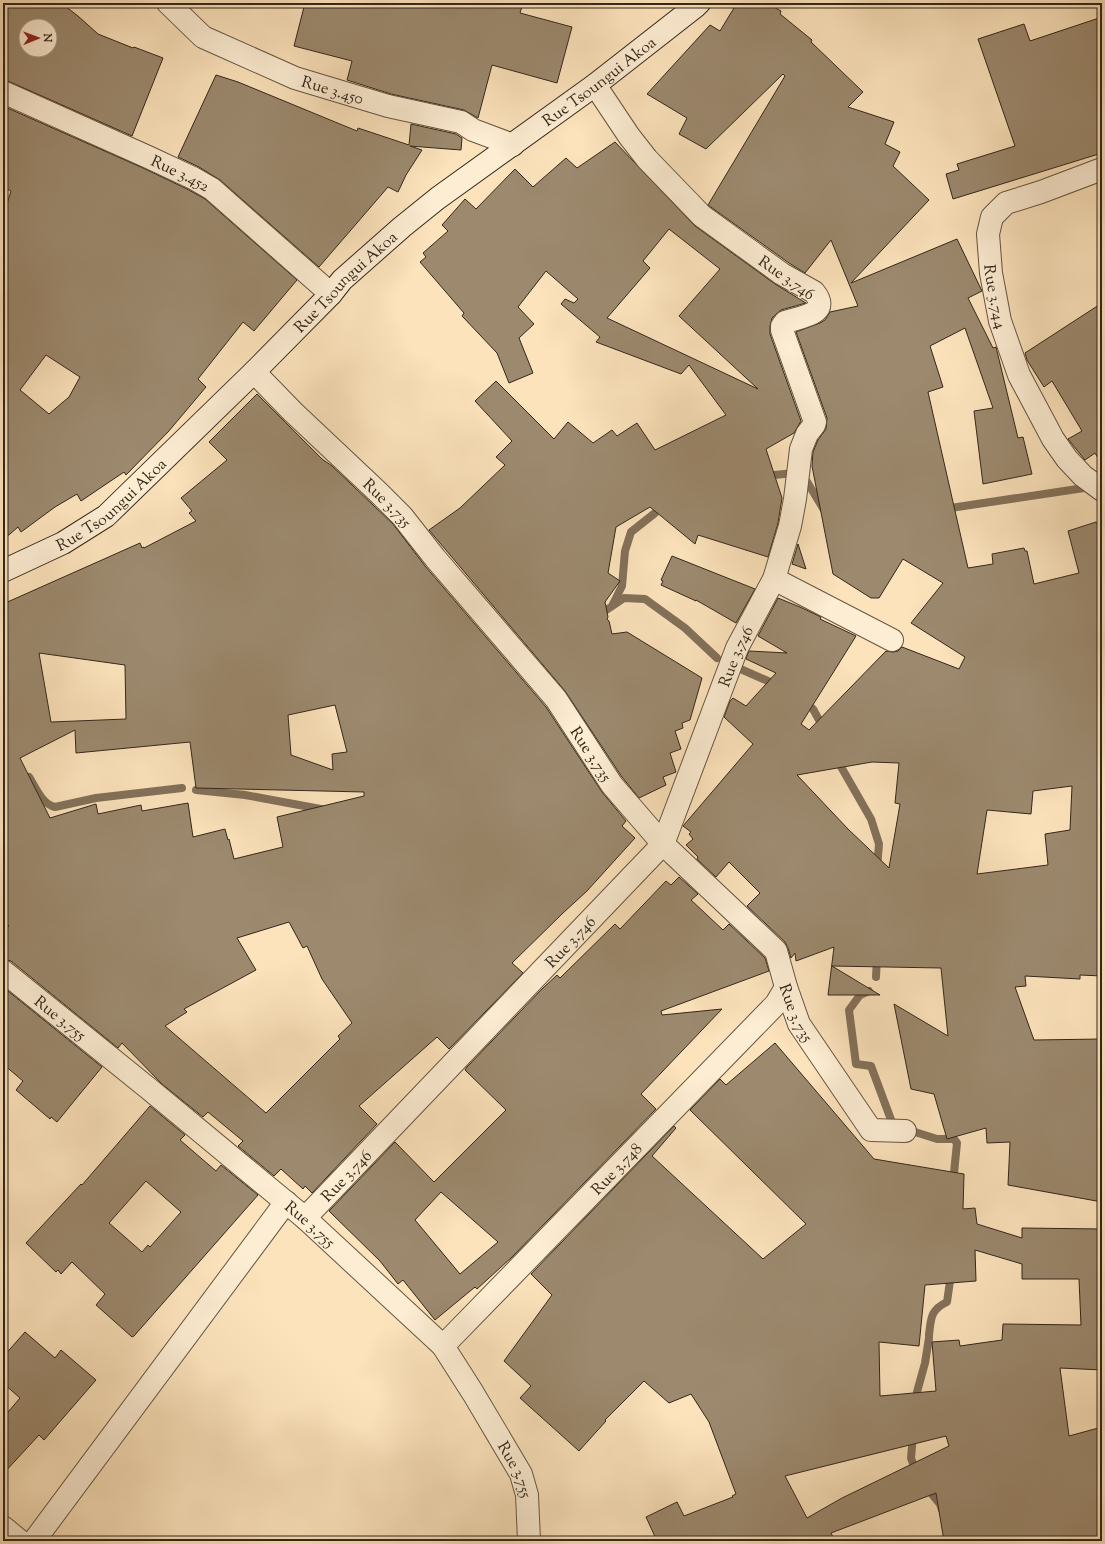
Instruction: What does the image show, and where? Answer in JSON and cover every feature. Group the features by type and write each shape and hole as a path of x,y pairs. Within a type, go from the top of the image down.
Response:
{"street":[{"name":"Rue 3.450","path":"168,3 203,37 295,78 388,106 461,122 473,130 512,144"},
{"name":"Rue Tsoungui Akoa","path":"3,571 63,543 106,516 254,372 331,294 342,280 402,226 512,144 595,85 699,3"},
{"name":"Rue 3.746","path":"305,1218 663,844 737,648 774,579 790,526 796,498 801,449 807,434 815,422 782,330 782,326 786,322 814,313 819,309 820,304 818,297 814,292 782,274 702,216 648,159 625,130 595,85"},
{"name":"Rue 3.452","path":"3,92 194,178 212,188 331,294"},
{"name":"Rue 3.744","path":"1102,169 1041,192 1006,203 992,217 988,234 991,273 1000,321 1019,375 1054,439 1067,459 1083,476 1102,490"},
{"name":"Rue 3.735","path":"254,372 293,412 402,516 435,558 556,699 612,785 663,844 776,951 786,987 799,1024 871,1130 905,1131"},
{"path":"774,579 892,640"},
{"name":"Rue 3.755","path":"3,971 154,1092 305,1218 443,1346 473,1392 521,1474 527,1495 528,1541"},
{"name":"Rue 3.748","path":"443,1346 776,1004 786,987"},
{"path":"34,1541 286,1202"},
{"path":"3,1527 20,1541"}],"building":[{"path":"7,3 61,3 98,34 163,58 132,136 3,80 3,12"},
{"path":"305,3 523,3 520,13 572,27 557,83 492,65 478,118 464,110 391,94 347,80 352,61 294,46"},
{"path":"737,3 767,3 781,11 780,14 812,40 811,42 863,92 848,107 894,122 885,144 900,152 893,166 929,200 851,283 957,239 982,291 968,298 993,348 996,347 1018,438 1023,437 1032,474 983,484 974,411 993,408 965,328 930,346 943,387 928,392 968,568 993,564 992,554 1024,548 1025,551 1027,551 1034,584 1079,573 1068,531 1096,522 1102,533 1102,976 1080,975 1080,979 1025,976 1026,986 1015,987 1034,1040 1102,1039 1102,1202 1008,1185 1010,1142 987,1143 986,1128 947,1139 934,1094 911,1089 894,1004 948,1036 941,968 832,966 880,995 828,995 834,947 796,961 795,953 791,958 785,942 747,906 760,893 729,862 716,877 697,859 698,857 686,845 693,839 689,834 691,832 683,826 753,744 724,717 730,701 733,698 746,706 776,673 746,659 749,651 787,653 758,636 778,598 821,617 820,619 856,636 801,724 809,730 886,651 898,651 902,647 959,669 965,657 911,623 943,583 903,559 879,598 871,598 833,574 812,466 813,452 818,440 826,429 827,418 796,332 820,323 825,320 830,312 858,306 831,240 805,273 708,205 785,76 783,74 706,149 679,134 687,118 647,94 710,25 720,31","holes":["872,762 899,763 895,803 900,804 889,868 848,829 797,775","1072,786 1070,830 1045,834 1048,865 977,874 987,810 1031,814 1033,791"]},
{"path":"1102,17 1102,153 953,199 946,174 959,170 957,164 1015,146 978,39 1024,24 1030,41"},
{"path":"216,75 238,82 357,131 358,128 409,145 411,124 456,134 462,138 461,150 410,146 422,150 406,175 398,192 388,187 319,267 220,180 199,167 178,157"},
{"path":"3,106 143,168 205,199 297,280 254,331 243,322 198,379 206,387 168,432 126,475 124,472 81,501 77,494 55,507 21,532 18,527 3,540 3,216 11,191 3,187","holes":["46,355 80,377 69,397 49,414 20,390"]},
{"path":"615,142 695,226 775,284 806,303 781,310 772,318 770,326 770,334 801,421 794,433 766,449 782,498 778,523 768,557 698,535 695,544 650,507 616,527 608,573 620,581 605,602 608,617 607,619 609,621 612,634 627,632 702,678 690,720 682,723 683,728 675,731 681,749 670,753 676,772 663,777 666,785 639,798 622,777 565,691 429,530 460,508 505,465 496,457 512,441 475,401 496,381 554,439 568,422 593,443 612,430 617,436 637,423 655,450 726,415 689,365 681,374 596,342 600,337 561,304 565,299 574,303 578,299 546,271 518,307 534,324 519,338 533,373 509,383 497,353 462,316 464,313 420,262 426,257 423,253 448,231 442,225 465,199 476,209 515,169 533,187 566,158 577,168","holes":["669,229 720,269 679,316 758,389 607,318 650,268 643,261"]},
{"path":"1102,303 1102,465 1095,453 1085,460 1068,439 1082,431 1052,381 1044,387 1027,360 1025,353"},
{"path":"257,394 322,459 332,466 393,524 425,566 546,707 602,792 626,821 622,826 635,838 587,891 512,963 523,973 449,1049 437,1037 359,1106 377,1124 312,1193 305,1186 303,1189 281,1169 274,1176 238,1146 243,1141 208,1112 203,1117 162,1084 122,1043 118,1048 11,961 3,959 3,932 9,926 3,919 3,604 140,543 142,548 144,548 196,521 189,513 192,511 181,498 227,460 209,442","holes":["39,653 125,665 126,719 51,722","335,705 347,752 332,754 333,770 291,755 288,715","75,730 76,753 190,742 196,788 364,792 364,796 277,817 283,847 234,859 225,829 193,837 188,803 142,811 141,805 98,814 96,804 50,818 20,758","289,922 303,948 307,946 322,979 352,1023 338,1036 340,1039 266,1113 165,1026 187,1012 184,1009 256,970 237,938"]},
{"path":"798,544 806,569 792,564"},
{"path":"672,556 755,589 736,623 696,600 661,585 663,581 661,580"},
{"path":"679,877 698,894 691,900 723,930 729,924 765,958 769,971 661,1011 662,1015 722,1009 641,1094 656,1109 512,1257 477,1289 475,1287 435,1320 403,1280 398,1284 380,1261 329,1211 395,1142 434,1182 506,1110 465,1070 467,1067 557,975 560,978 615,924 620,929 666,881 671,885","holes":["441,1192 498,1242 460,1274 415,1220"]},
{"path":"3,987 102,1067 57,1122 51,1117 50,1119 16,1090 23,1081 3,1064"},
{"path":"775,1043 874,1159 964,1174 963,1209 975,1208 977,1224 1022,1238 1022,1228 1102,1229 1102,1370 1060,1368 1069,1436 1102,1427 1102,1536 1082,1541 944,1541 936,1493 831,1533 835,1541 657,1541 646,1517 677,1502 684,1516 733,1497 732,1496 736,1494 709,1422 691,1394 669,1403 644,1381 605,1420 606,1421 579,1451 520,1398 531,1386 504,1361 552,1295 531,1274 674,1126 676,1128 652,1156 763,1259 806,1224 690,1110 720,1079 726,1085","holes":["975,1250 1022,1264 1022,1279 1079,1279 1081,1325 1003,1324 1002,1340 960,1346 959,1340 932,1342 936,1391 880,1396 879,1342 919,1346 925,1285 976,1281","946,1436 949,1446 842,1498 807,1518 785,1476"]},
{"path":"150,1106 185,1135 180,1140 216,1171 221,1165 258,1195 132,1337 96,1305 105,1294 72,1262 61,1274 58,1270 56,1272 26,1243 81,1184 82,1185","holes":["146,1181 181,1212 150,1247 148,1245 142,1252 109,1223"]},
{"path":"25,1332 55,1358 61,1350 96,1380 44,1440 39,1435 3,1474 3,1418 20,1398 3,1383 3,1357"}],"waterway":[{"path":"765,476 794,473"},
{"path":"944,509 1084,488 1102,473"},
{"path":"803,475 824,510"},
{"path":"613,604 622,586 625,551 631,532 655,513"},
{"path":"599,615 624,598 645,599 685,628 717,658"},
{"path":"736,667 777,685"},
{"path":"804,701 813,709 824,729"},
{"path":"836,758 871,819 879,844 877,868"},
{"path":"29,777 46,803 55,807 96,798 182,788"},
{"path":"196,790 245,795 326,810"},
{"path":"876,977 877,957"},
{"path":"869,991 860,995 849,1010 856,1064 871,1066 893,1125 937,1139 954,1139 957,1143 953,1183"},
{"path":"929,1335 931,1320 934,1312 937,1308 947,1302 951,1274"},
{"path":"916,1403 929,1338"},
{"path":"913,1435 911,1458 916,1472"},
{"path":"926,1487 940,1504 942,1510"}]}
